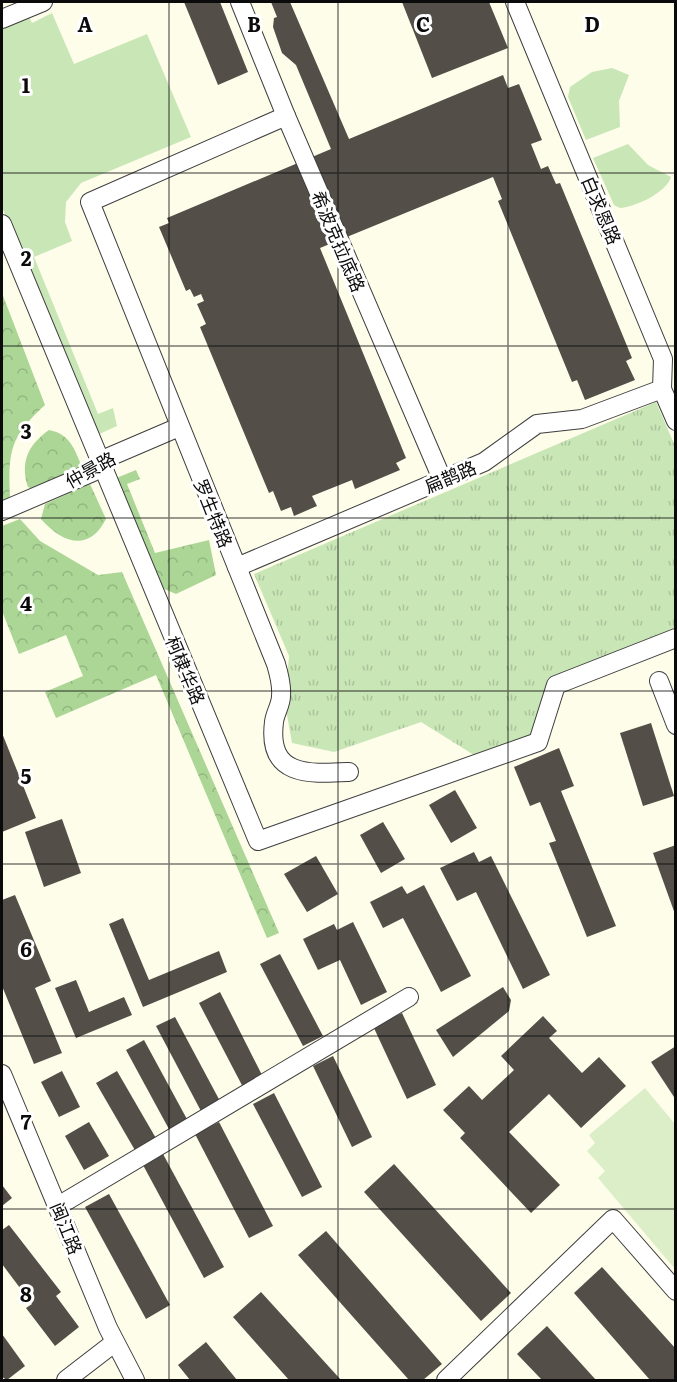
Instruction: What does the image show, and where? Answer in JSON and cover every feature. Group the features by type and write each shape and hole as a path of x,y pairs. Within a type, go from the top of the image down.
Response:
{"street":[{"path":"2,19 44,2"},
{"name":"希波克拉底路","path":"240,2 286,116 442,479"},
{"name":"白求恩路","path":"515,2 663,358 662,389 675,421"},
{"name":"罗生特路","path":"286,116 90,202 237,567 280,681 282,696 274,720 273,743 280,759 298,772 349,772"},
{"name":"柯棣华路","path":"2,224 100,465 258,841 538,742 556,685 675,638"},
{"name":"扁鹊路","path":"237,567 484,462 537,424 582,419 662,389"},
{"name":"仲景路","path":"2,511 93,472 110,457 179,427"},
{"path":"659,681 675,726"},
{"path":"58,1206 409,997"},
{"name":"闽江路","path":"2,1074 114,1343 135,1380"},
{"path":"446,1380 613,1219 675,1291"},
{"path":"66,1380 114,1343"}],"green space":[{"path":"52,13 74,64 147,34 191,137 81,183 66,202 65,222 72,241 34,257 98,414 113,408 117,426 95,436 2,207 2,27 28,15 32,23"},
{"path":"612,68 629,75 619,101 620,127 586,140 568,97 570,87 592,72"},
{"path":"628,144 648,165 671,177 657,194 634,205 620,208 614,205 593,158"},
{"path":"2,293 45,405 24,426 18,436 11,456 10,497 2,501"},
{"path":"656,402 675,446 675,628 548,678 530,737 474,755 421,722 334,752 292,743 285,704 289,656 254,574"},
{"path":"49,430 67,439 75,450 83,469 35,490 28,487 26,462 31,448"},
{"path":"136,470 140,479 127,484 155,553 209,540 216,575 176,594 157,586 114,479"},
{"path":"90,484 106,519 92,536 84,540 67,539 49,528 41,519 45,504"},
{"path":"20,519 40,541 98,575 122,572 279,933 267,938 156,675 56,718 45,692 83,676 66,635 19,654 2,611 2,526"},
{"path":"645,1088 675,1124 675,1269 598,1178 605,1171 587,1151 595,1143 589,1135"}],"building":[{"path":"184,2 220,2 248,72 218,85"},
{"path":"271,2 290,2 349,139 503,75 508,88 519,84 542,140 531,144 541,169 548,166 556,184 560,183 632,358 626,361 635,380 585,400 577,380 572,382 498,201 502,199 493,177 320,248 406,458 396,463 400,470 355,489 352,480 312,496 317,506 294,516 291,507 281,511 273,491 269,493 200,327 206,324 197,304 204,301 201,294 194,297 190,289 186,291 159,227 169,223 167,218 331,149 296,65 282,53 273,27 274,18 277,17"},
{"path":"402,2 489,2 508,48 432,78"},
{"path":"651,723 674,796 643,806 620,733"},
{"path":"2,733 36,818 2,832"},
{"path":"559,748 574,786 561,791 616,926 587,937 549,843 556,841 540,802 530,806 514,767"},
{"path":"455,790 477,828 451,843 429,805"},
{"path":"62,819 81,873 44,887 25,832"},
{"path":"383,822 405,859 381,873 360,835"},
{"path":"676,845 676,914 675,914 653,853"},
{"path":"474,852 479,862 491,856 550,975 523,989 476,892 457,901 440,868"},
{"path":"316,856 338,894 307,912 284,874"},
{"path":"424,885 471,976 441,992 403,918 383,928 370,902 402,886 407,894"},
{"path":"15,895 51,981 35,988 62,1053 34,1064 2,986 2,900"},
{"path":"123,918 149,980 219,951 227,972 143,1007 109,924"},
{"path":"353,922 387,992 361,1005 340,960 318,970 303,939 334,924 337,930"},
{"path":"280,954 323,1036 303,1046 260,964"},
{"path":"76,980 89,1012 124,997 132,1015 76,1038 55,988"},
{"path":"503,987 511,1000 509,1011 453,1057 436,1030"},
{"path":"220,992 265,1081 245,1091 199,1003"},
{"path":"402,1013 436,1085 407,1099 373,1026"},
{"path":"543,1016 557,1031 549,1038 582,1073 599,1057 626,1086 581,1128 549,1094 509,1132 560,1185 531,1213 460,1138 465,1133 443,1110 469,1086 482,1100 514,1070 501,1056"},
{"path":"175,1017 221,1103 202,1113 156,1026"},
{"path":"144,1040 188,1121 170,1131 126,1050"},
{"path":"676,1046 676,1100 651,1062"},
{"path":"333,1056 372,1137 352,1147 313,1066"},
{"path":"62,1071 80,1107 59,1117 41,1082"},
{"path":"117,1071 157,1140 136,1152 96,1083"},
{"path":"274,1093 322,1187 302,1197 253,1104"},
{"path":"89,1122 109,1156 84,1170 65,1136"},
{"path":"219,1122 273,1226 249,1238 195,1134"},
{"path":"163,1154 224,1267 204,1278 143,1165"},
{"path":"394,1164 511,1293 481,1321 364,1192"},
{"path":"2,1185 12,1198 2,1206"},
{"path":"109,1194 170,1305 146,1319 85,1207"},
{"path":"9,1225 61,1292 56,1296 79,1327 55,1346 26,1308 32,1304 2,1264 2,1230"},
{"path":"326,1231 442,1364 423,1380 409,1380 298,1255"},
{"path":"602,1267 676,1349 676,1380 650,1380 574,1293"},
{"path":"261,1292 341,1380 289,1380 233,1317"},
{"path":"547,1326 596,1380 542,1380 517,1354"},
{"path":"2,1334 25,1366 7,1380 2,1377"},
{"path":"206,1342 237,1380 190,1380 178,1365"}]}
